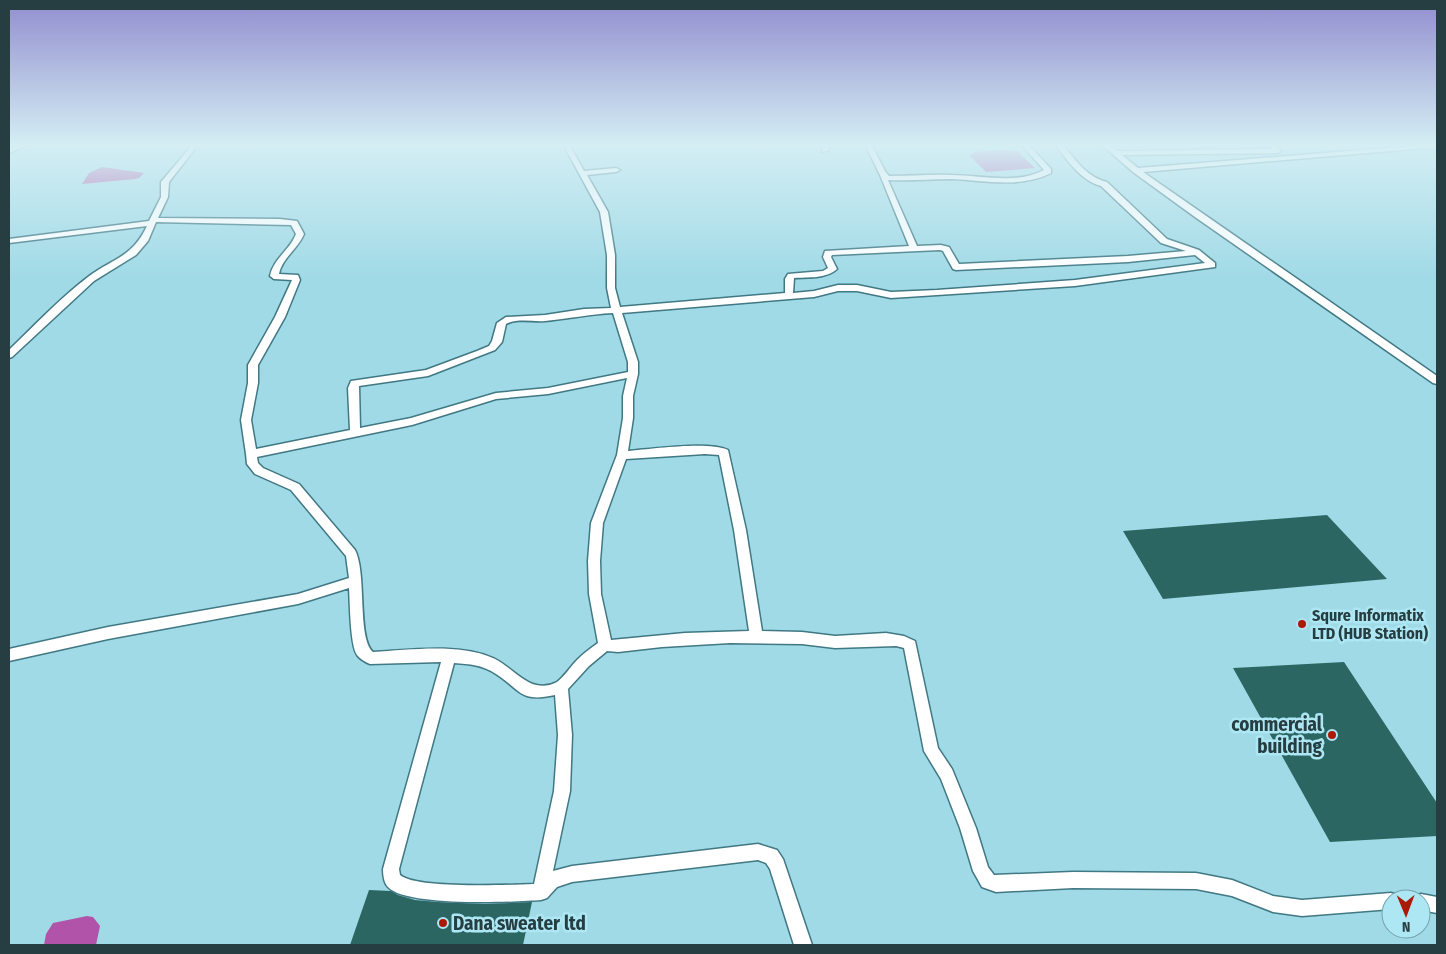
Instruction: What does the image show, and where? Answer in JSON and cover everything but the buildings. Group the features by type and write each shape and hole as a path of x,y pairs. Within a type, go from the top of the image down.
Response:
{"street":[{"path":"9,355 90,279 133,253 144,241 152,221 166,198 167,189"},
{"path":"591,189 604,212 610,255 611,288 616,311 632,356 633,374 628,396 628,418 622,456 597,523 594,561 595,594 605,645"},
{"path":"889,189 914,248"},
{"path":"354,432 353,388 356,382 428,372 480,353 492,348 497,342 502,323 509,319 814,294 846,287 897,295 1043,286 1212,265 1198,253 1164,241 1109,189"},
{"path":"1162,189 1252,254 1437,381"},
{"path":"9,241 152,221 280,221 294,223 300,234 296,245 280,262 274,276 295,277 296,280 280,317 256,359 252,374 246,420 252,464 259,471 295,488 347,546 354,560 358,628 362,651 366,656 469,658 490,663 510,677 521,689 537,692 561,687 584,662 605,645 618,646 695,638 798,638 834,642 904,640 910,645 931,751 947,774 968,828 981,871 988,881 996,884 1073,880 1196,881 1232,888 1273,904 1294,908 1381,901"},
{"path":"789,295 790,276 825,273 833,270 827,258 828,253 840,251 945,248 956,267 1128,259 1198,253"},
{"path":"251,454 412,421 496,396 548,391 633,374"},
{"path":"622,456 706,450 718,450 724,453 740,530 756,637"},
{"path":"9,655 108,633 298,599 355,581"},
{"path":"443,656 448,661 391,869 392,878 396,883 413,889 514,895 541,892 552,880 572,874 758,852 771,856 777,864 803,945"},
{"path":"541,892 562,791 566,735 561,687"}],"shaded area":[{"path":"87,916 93,917 100,926 96,945 44,945 46,934 53,923"}],"place":[{"name":"Squre Informatix LTD (HUB Station)","path":"1302,624"},
{"name":"commercial building","path":"1332,735"},
{"name":"Dana sweater ltd","path":"443,923"}]}
